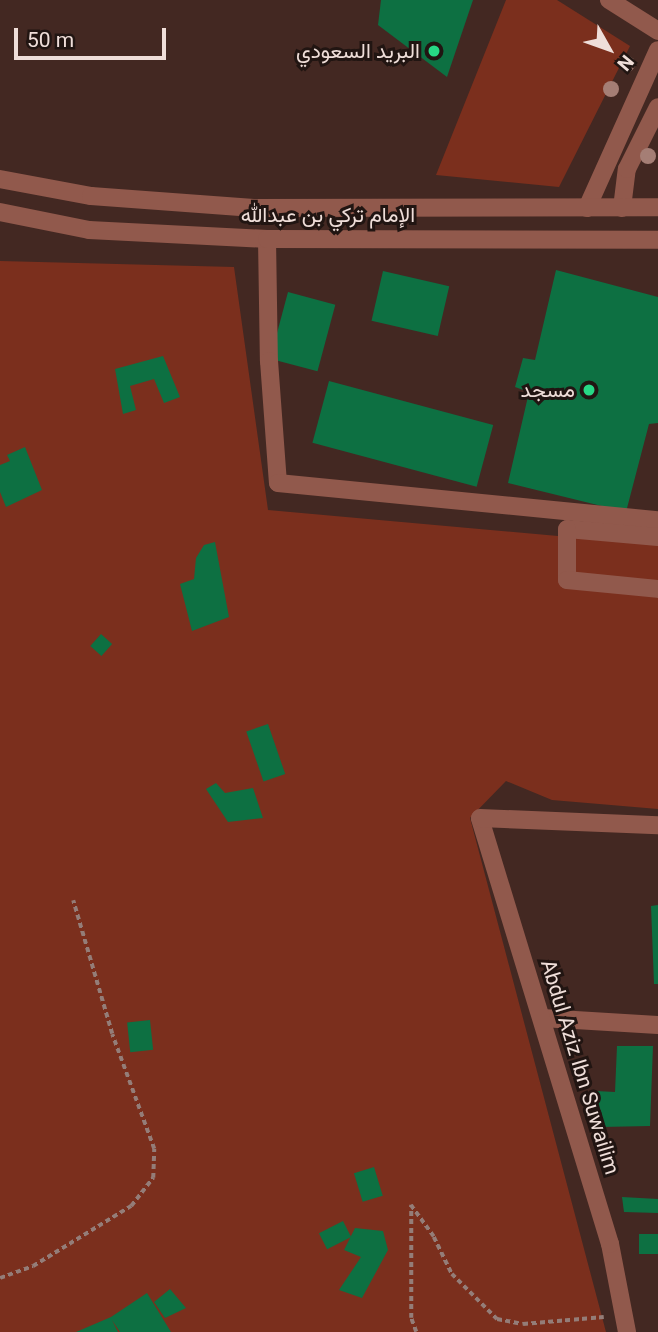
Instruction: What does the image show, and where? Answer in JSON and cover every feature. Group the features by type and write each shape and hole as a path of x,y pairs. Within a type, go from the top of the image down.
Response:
{"street":[{"path":"609,0 658,30"},
{"path":"587,208 658,50"},
{"path":"622,208 627,169 658,107"},
{"name":"الإمام تركي بن عبدالله","path":"0,179 91,196 254,208 658,207"},
{"name":"الإمام تركي بن عبدالله","path":"0,212 89,230 267,239 361,237 658,240"},
{"path":"267,239 269,361 278,483 658,520"},
{"path":"658,537 567,529 567,580 658,589"},
{"name":"Abdul Aziz Ibn Suwailim","path":"625,1324 610,1244 481,818 658,825"},
{"path":"542,1018 658,1025"}],"path":[{"path":"0,1278 33,1266 131,1206 153,1178 154,1149 113,1034 73,901"},
{"path":"416,1332 411,1318 411,1205 434,1237 452,1274 497,1319 523,1324 625,1324"}],"shaded area":[{"path":"506,0 557,0 630,46 559,187 436,175"},
{"path":"0,261 234,267 268,510 658,545 658,809 552,800 506,781 470,818 606,1332 0,1332"}],"building":[{"name":"البريد السعودي","path":"381,0 473,0 447,77 378,25"},
{"name":"مسجد","path":"556,270 658,297 658,423 649,424 626,512 508,483 529,392 515,387 523,358 535,360"},
{"path":"383,271 449,286 438,336 372,321"},
{"path":"288,292 335,305 317,371 270,359"},
{"path":"163,356 180,397 164,403 154,379 130,386 136,410 123,414 115,369"},
{"path":"329,381 493,425 477,487 312,443"},
{"path":"25,447 42,490 6,507 0,492 0,465 10,461 7,455"},
{"path":"215,542 229,617 192,631 180,584 194,579 196,558 204,545"},
{"path":"101,634 112,644 101,656 90,646"},
{"path":"268,724 285,774 264,782 246,731"},
{"path":"216,783 225,793 253,788 263,818 228,822 206,789"},
{"path":"658,905 658,984 654,984 651,906"},
{"path":"150,1020 153,1050 130,1052 127,1022"},
{"path":"617,1046 653,1046 650,1126 601,1127 596,1091 615,1092"},
{"path":"374,1167 383,1196 363,1202 354,1173"},
{"path":"622,1197 658,1199 658,1213 624,1212"},
{"path":"343,1221 351,1237 327,1249 319,1233"},
{"path":"355,1228 383,1231 388,1250 362,1298 339,1290 361,1257 344,1250"},
{"path":"639,1234 658,1234 658,1254 639,1254"},
{"path":"170,1289 186,1308 165,1318 154,1302"},
{"path":"147,1293 171,1332 120,1332 112,1320 118,1332 76,1332 111,1317"}],"place":[{"name":"البريد السعودي","path":"434,51"},
{"name":"مسجد","path":"589,390"}]}
